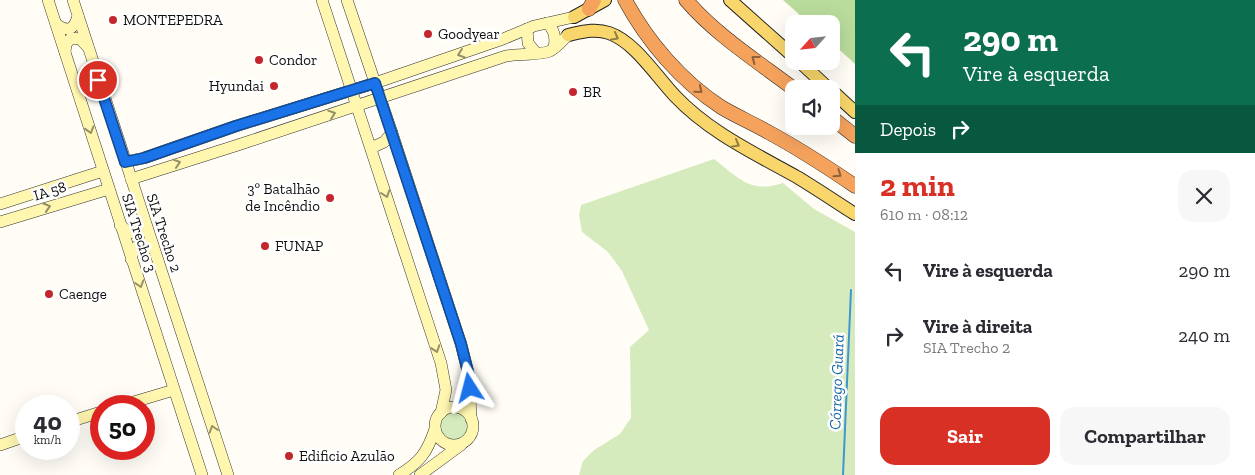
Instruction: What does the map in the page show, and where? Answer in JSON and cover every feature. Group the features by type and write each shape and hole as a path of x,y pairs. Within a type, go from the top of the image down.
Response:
{"highway":[{"path":"625,0 643,29 664,56 692,84 739,118 767,131 855,186"},
{"path":"686,0 695,11 720,32 785,82"},
{"path":"840,124 855,136"}],"main road":[{"name":"SIA Trecho 3","path":"48,0 202,475"},
{"name":"SIA Trecho 2","path":"72,0 228,475"},
{"path":"322,0 441,363 446,390 441,413"},
{"path":"347,0 461,344 469,376 473,430 467,440 420,475"},
{"path":"125,162 144,158 236,126 375,83 503,40 534,26 574,17 592,4 605,0"},
{"path":"730,0 785,49"},
{"path":"56,24 65,29 72,28 78,16"},
{"path":"547,23 555,35 554,48"},
{"path":"527,29 528,43 536,53"},
{"path":"131,178 241,144 506,56 519,53 545,53 554,48 568,35 595,30 617,37 636,52 675,96 694,114 724,137 800,178 855,214"},
{"path":"65,52 66,44 71,38 80,39 88,47"},
{"path":"809,70 819,80"},
{"path":"840,99 855,112"},
{"path":"371,148 384,142 392,133"},
{"name":"IA 58","path":"0,204 103,171"},
{"path":"87,176 93,193"},
{"name":"IA 58","path":"0,222 109,189"},
{"path":"120,224 134,234 140,231 145,222"},
{"path":"131,259 133,249 140,244 146,244 154,250"},
{"path":"155,396 174,390"},
{"path":"399,475 425,454 435,429 437,418 446,409 457,408 463,410 471,418"},
{"path":"435,429 437,435 445,443 457,445 462,443"},
{"path":"0,445 15,440"}],"green space":[{"path":"783,0 855,0 855,64 840,50 840,15 800,15"},
{"path":"714,159 738,178 753,185 762,187 783,183 814,209 855,232 855,475 579,475 583,461 594,450 620,434 631,418 630,347 649,330 622,271 608,252 582,232 579,215 581,205"},
{"path":"454,412 464,416 468,426 464,436 454,440 444,436 440,426 444,416"}],"waterway":[{"name":"Córrego Guará","path":"843,475 851,290"}],"place":[{"name":"MONTEPEDRA","path":"113,20"},
{"name":"Goodyear","path":"428,34"},
{"name":"Condor","path":"259,60"},
{"name":"Hyundai","path":"274,86"},
{"name":"BR","path":"573,92"},
{"name":"3º Batalhão de Incêndio","path":"330,198"},
{"name":"FUNAP","path":"265,246"},
{"name":"Caenge","path":"49,294"},
{"name":"Edificio Azulão","path":"289,456"}],"route":[{"path":"98,80 125,162 144,158 236,126 375,83 461,344 470,388"}]}
